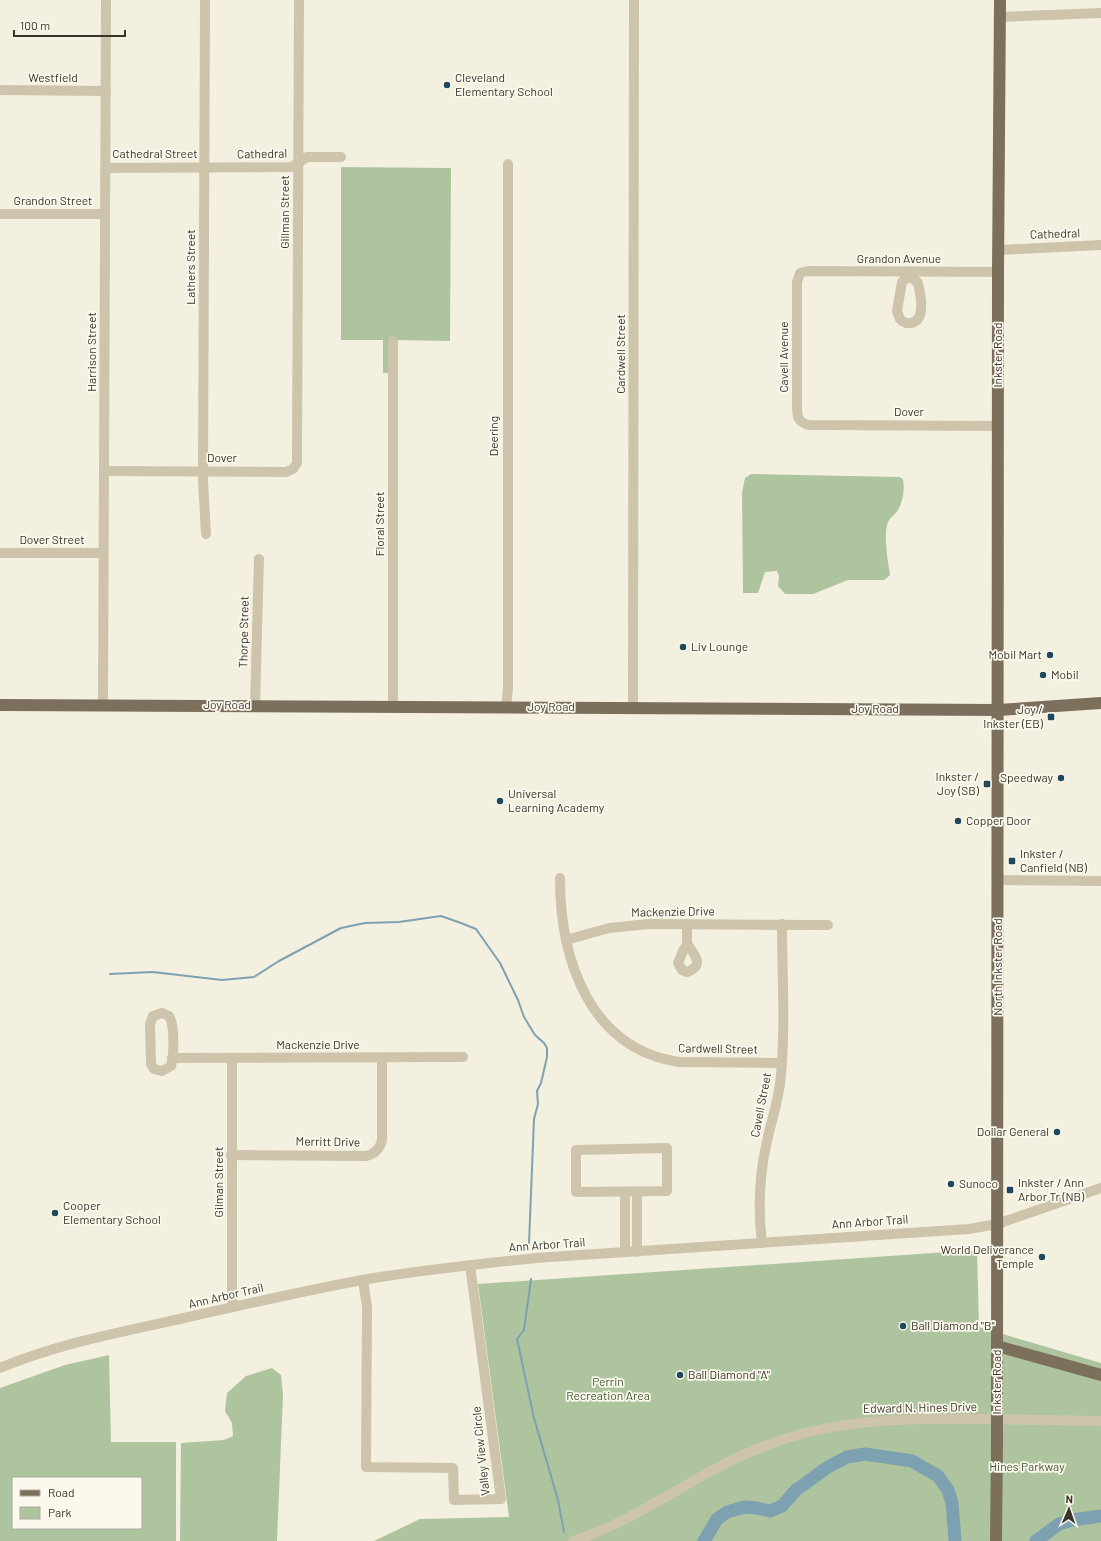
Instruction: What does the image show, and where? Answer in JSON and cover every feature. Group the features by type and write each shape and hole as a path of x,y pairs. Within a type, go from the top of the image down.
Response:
{"main road":[{"name":"Inkster Road","path":"998,710 998,272 1004,249 1000,0"},
{"name":"Joy Road","path":"0,705 998,710 1101,703"},
{"name":"North Inkster Road","path":"997,1224 998,710"},
{"name":"Inkster Road","path":"996,1541 997,1224"},
{"path":"997,1346 1101,1374"}],"street":[{"name":"Harrison Street","path":"103,705 106,0"},
{"name":"Lathers Street","path":"205,0 203,471 206,534"},
{"name":"Gillman Street","path":"297,423 299,0"},
{"name":"Cardwell Street","path":"633,708 634,0"},
{"path":"1000,17 1101,13"},
{"name":"Westfield","path":"0,90 106,91"},
{"name":"Cathedral","path":"204,167 292,167 307,157 341,157"},
{"name":"Deering","path":"506,707 508,688 508,164"},
{"name":"Cathedral Street","path":"106,168 204,167"},
{"name":"Grandon Street","path":"0,214 105,214"},
{"name":"Cathedral","path":"1004,249 1101,246"},
{"name":"Grandon Avenue","path":"800,273 808,271 910,274 998,272"},
{"name":"Cavell Avenue","path":"800,273 797,282 796,414 800,421 805,424 819,425"},
{"name":"Floral Street","path":"393,341 393,706"},
{"name":"Dover","path":"104,471 286,472 293,469 297,460 297,423"},
{"name":"Dover","path":"819,425 998,426"},
{"name":"Dover Street","path":"0,553 103,553"},
{"name":"Thorpe Street","path":"255,706 258,559"},
{"name":"Cardwell Street","path":"560,878 561,908 566,940 576,972 593,1007 611,1030 624,1041 655,1057 679,1062 781,1063"},
{"path":"998,880 1101,881"},
{"name":"Mackenzie Drive","path":"566,940 594,931 649,924 828,925"},
{"path":"687,924 688,944"},
{"name":"Cavell Street","path":"762,1243 759,1212 761,1177 765,1147 777,1100 781,1063 782,924"},
{"path":"157,1014 165,1014 171,1020 172,1058 171,1066 162,1071 154,1069 151,1064 150,1024 153,1016 157,1014"},
{"name":"Mackenzie Drive","path":"172,1058 463,1057"},
{"name":"Gilman Street","path":"232,1058 233,1307"},
{"name":"Merritt Drive","path":"232,1155 366,1156 375,1153 382,1140 382,1058"},
{"path":"667,1148 667,1191 625,1192 576,1192 576,1150 667,1148"},
{"name":"Ann Arbor Trail","path":"0,1368 25,1357 67,1345 304,1291 363,1280 470,1265 536,1258 969,1229 997,1224 1101,1188"},
{"path":"625,1192 625,1252"},
{"path":"637,1192 637,1252"},
{"name":"Valley View Circle","path":"363,1280 367,1307 366,1467 453,1468 454,1500 500,1500 470,1265"},
{"name":"Edward N. Hines Drive","path":"573,1541 612,1525 651,1506 679,1489 741,1456 773,1443 809,1432 857,1422 921,1418 1101,1421"}],"green space":[{"path":"341,167 451,168 450,341 393,340 393,373 383,373 383,340 341,340"},
{"path":"751,474 899,477 903,479 904,491 901,503 897,511 888,522 886,534 886,548 890,575 884,580 848,580 813,594 785,594 778,586 779,576 777,571 765,572 758,593 743,593 742,493 745,478"},
{"name":"Perrin Recreation Area","path":"977,1250 979,1327 1101,1363 1101,1541 374,1541 420,1519 509,1517 478,1284"},
{"path":"109,1355 111,1442 176,1442 176,1541 0,1541 0,1388 65,1365"},
{"path":"272,1368 281,1375 283,1395 277,1541 180,1541 181,1443 224,1440 233,1436 232,1423 225,1411 227,1393 246,1376"}],"waterway":[{"path":"110,974 153,972 222,980 254,977 279,961 341,928 365,923 399,922 441,916 476,929 500,963 518,1000 524,1017 535,1035 547,1048 547,1057 541,1083 537,1091 538,1104 534,1119 529,1243"},
{"path":"531,1279 524,1330 517,1339 534,1418 558,1500 564,1532"},
{"path":"704,1541 717,1519 727,1512 744,1507 770,1511 782,1506 796,1490 828,1467 847,1457 865,1454 912,1461 938,1476 948,1490 952,1503 955,1541"},
{"path":"1036,1541 1059,1524 1072,1520 1101,1516"}],"place":[{"name":"Cleveland Elementary School","path":"447,85"},
{"name":"Liv Lounge","path":"683,647"},
{"name":"Mobil Mart","path":"1050,655"},
{"name":"Mobil","path":"1043,675"},
{"name":"Joy / Inkster (EB)","path":"1051,717"},
{"name":"Speedway","path":"1061,778"},
{"name":"Inkster / Joy (SB)","path":"987,784"},
{"name":"Universal Learning Academy","path":"500,801"},
{"name":"Copper Door","path":"958,821"},
{"name":"Inkster / Canfield (NB)","path":"1012,861"},
{"name":"Dollar General","path":"1057,1132"},
{"name":"Sunoco","path":"951,1184"},
{"name":"Inkster / Ann Arbor Tr (NB)","path":"1010,1190"},
{"name":"Cooper Elementary School","path":"55,1213"},
{"name":"World Deliverance Temple","path":"1042,1257"},
{"name":"Ball Diamond \"B\"","path":"903,1326"},
{"name":"Ball Diamond \"A\"","path":"680,1375"}],"park label":[{"name":"Hines Parkway","path":"1027,1467"}]}
